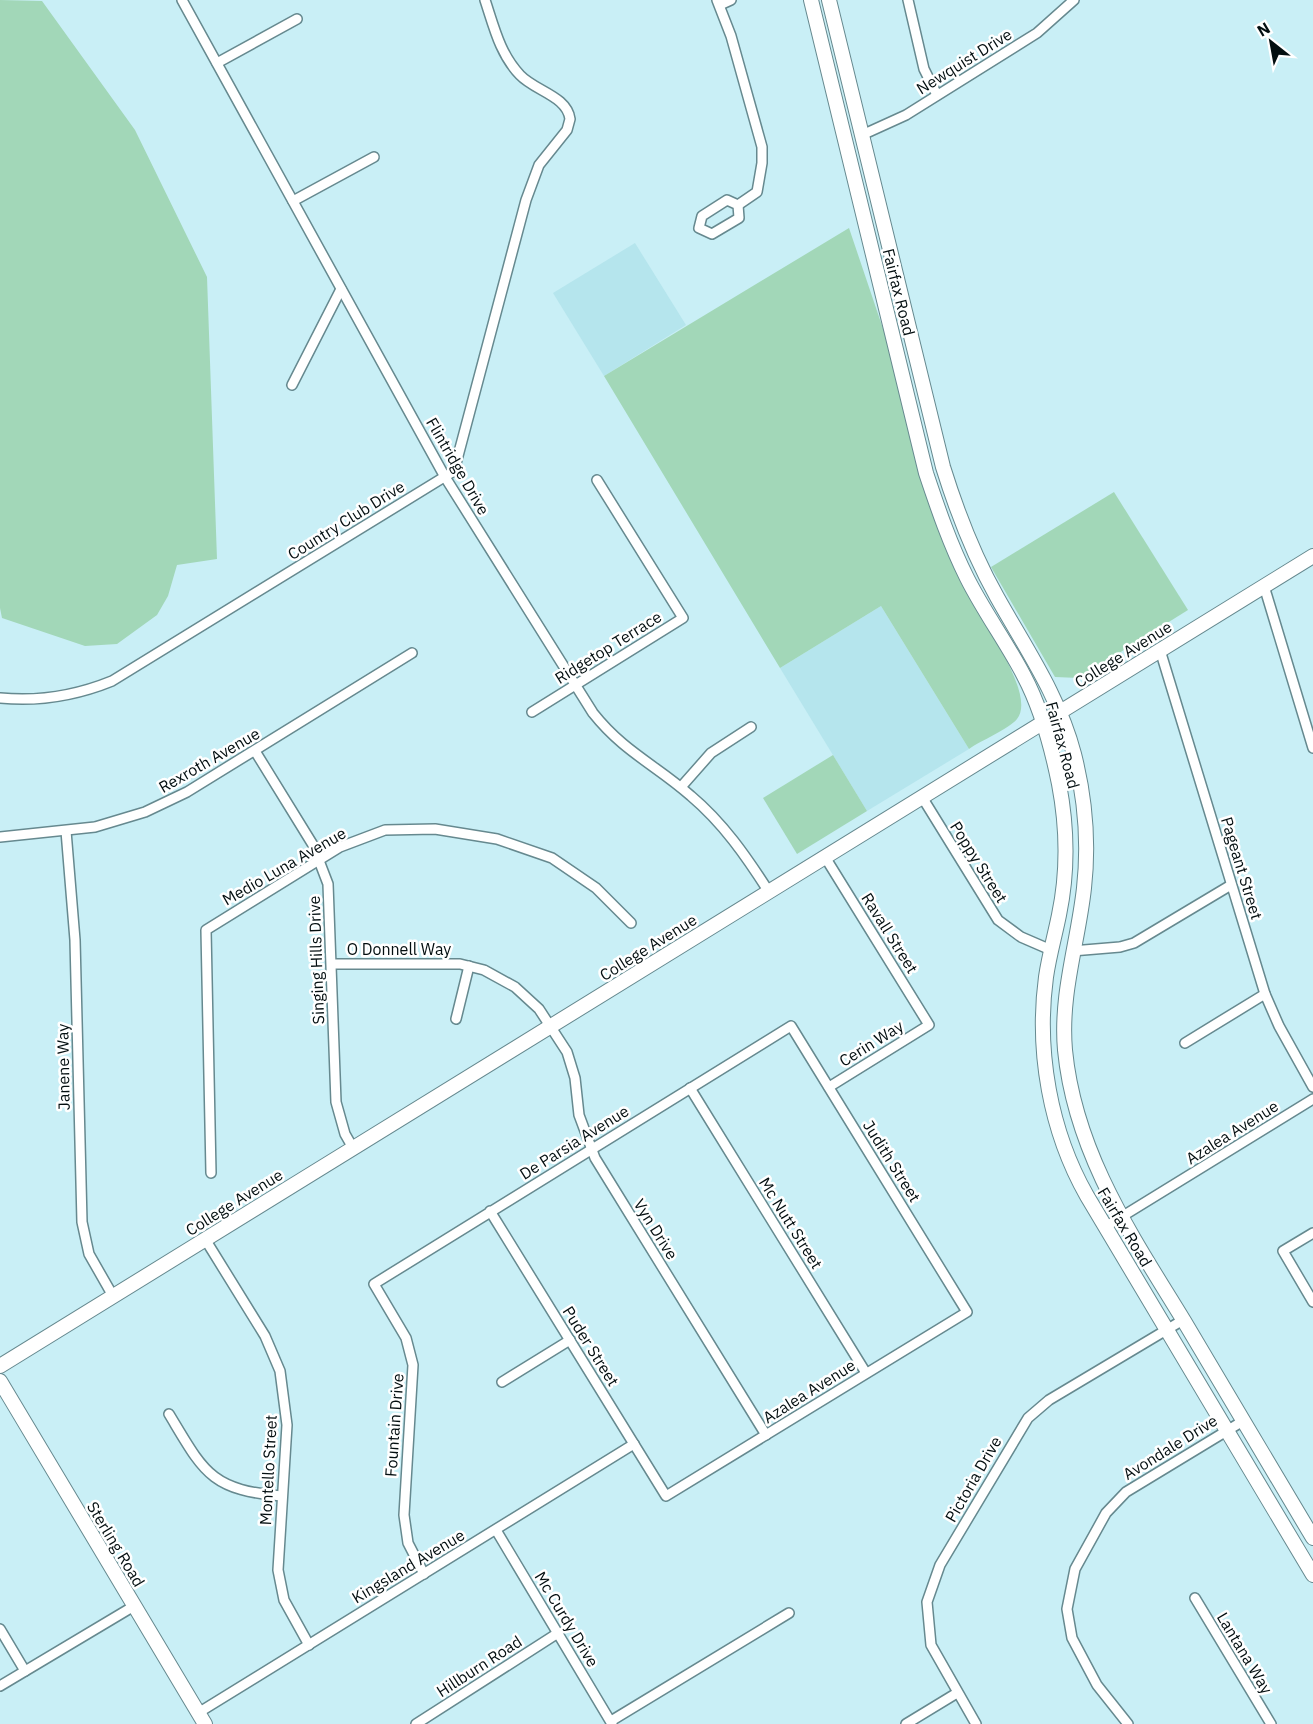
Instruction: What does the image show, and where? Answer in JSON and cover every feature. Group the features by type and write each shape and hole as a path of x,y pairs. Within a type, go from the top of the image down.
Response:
{"main road":[{"name":"Fairfax Road","path":"811,0 926,473 939,512 967,578 1025,677 1042,724 1059,784 1065,833 1063,889 1051,950 1043,1027 1052,1104 1071,1163 1105,1227 1313,1575"},
{"path":"816,0 823,27 844,65"},
{"name":"Fairfax Road","path":"829,0 943,467 955,506 983,570 1040,669 1061,713 1080,778 1086,830 1084,888 1065,1000 1068,1071 1075,1107 1089,1151 1121,1219 1313,1538"},
{"path":"824,56 832,70 845,118 854,130 862,135"},
{"path":"852,171 858,178 866,209 882,220"},
{"name":"College Avenue","path":"0,1366 1313,556"},
{"name":"Sterling Road","path":"0,1381 201,1718"}],"street":[{"name":"Country Club Drive","path":"0,698 52,698 93,689 112,681 454,471 526,200 539,165 570,124 570,112 562,102 531,85 511,64 497,38 485,0"},
{"path":"731,0 719,2 760,130 762,147 757,192 738,205"},
{"path":"908,0 924,69 937,95"},
{"name":"Newquist Drive","path":"862,135 906,115 1037,33 1072,1"},
{"name":"Flintridge Drive","path":"183,2 445,477 593,714 620,744 681,788 729,834 769,892"},
{"path":"217,63 297,19"},
{"path":"293,201 374,157"},
{"path":"727,200 738,205 739,218 712,234 699,228 702,216 727,200"},
{"path":"292,385 341,288"},
{"name":"Ridgetop Terrace","path":"532,712 683,618 597,480"},
{"path":"1264,586 1313,748"},
{"name":"Pageant Street","path":"1160,650 1265,994 1279,1026 1313,1087"},
{"name":"Rexroth Avenue","path":"0,837 66,831 123,819 161,805 255,751 412,653"},
{"path":"681,788 711,753 751,727"},
{"name":"Singing Hills Drive","path":"255,751 320,859 331,900 336,1102 345,1134 353,1148"},
{"name":"Poppy Street","path":"922,797 998,920 1021,937 1051,950"},
{"name":"Medio Luna Avenue","path":"211,1173 206,930 340,847 385,830 435,829 497,840 552,858 596,888 631,923"},
{"name":"Janene Way","path":"66,831 75,940 82,1222 89,1254 112,1296"},
{"name":"Ravall Street","path":"825,857 929,1025"},
{"path":"1072,951 1120,947 1134,943 1231,885"},
{"name":"O Donnell Way","path":"332,964 442,962 469,966 492,974 515,987 552,1025"},
{"path":"456,1019 469,966"},
{"path":"1185,1043 1265,994"},
{"name":"Vyn Drive","path":"552,1025 572,1065 579,1115 591,1149 766,1435"},
{"name":"Cerin Way","path":"829,1087 929,1025"},
{"name":"Judith Street","path":"791,1026 967,1312"},
{"name":"De Parsia Avenue","path":"374,1284 791,1026"},
{"name":"Mc Nutt Street","path":"690,1088 867,1373"},
{"name":"Azalea Avenue","path":"1105,1227 1313,1099"},
{"name":"Puder Street","path":"490,1211 666,1496"},
{"path":"1313,1233 1283,1251 1313,1302"},
{"name":"Montello Street","path":"205,1239 265,1336 280,1371 287,1416 278,1555 280,1586 290,1614 309,1645"},
{"name":"Fountain Drive","path":"374,1284 406,1338 413,1365 404,1515 408,1544 424,1574"},
{"name":"Azalea Avenue","path":"666,1496 967,1312"},
{"name":"Pictoria Drive","path":"976,1724 937,1659 928,1630 927,1602 940,1565 1028,1418 1049,1400 1183,1320"},
{"path":"502,1382 570,1340"},
{"path":"169,1414 196,1457 213,1477 241,1491 282,1496"},
{"name":"Avondale Drive","path":"1128,1724 1106,1698 1072,1638 1067,1609 1071,1580 1086,1549 1117,1500 1137,1485 1243,1421"},
{"name":"Kingsland Avenue","path":"201,1718 309,1645 634,1444"},
{"name":"Mc Curdy Drive","path":"496,1530 612,1723"},
{"name":"Lantana Way","path":"1195,1598 1271,1724"},
{"path":"0,1686 134,1606"},
{"path":"612,1723 789,1613"},
{"path":"0,1629 26,1671"},
{"name":"Hillburn Road","path":"416,1724 558,1633"},
{"path":"906,1724 957,1693"}],"shaded area":[{"path":"635,243 686,325 604,376 553,293"},
{"path":"881,606 969,749 867,811 780,668"}],"green space":[{"path":"0,0 42,1 135,130 207,277 217,559 177,565 168,596 157,615 117,644 85,646 2,618 0,608"},
{"path":"849,228 979,613 1009,666 1020,696 1021,709 1017,719 1008,727 969,749 881,606 780,668 604,376"},
{"path":"1114,492 1188,610 1079,678 1055,677 991,567"},
{"path":"833,755 867,811 797,854 763,798"}]}
